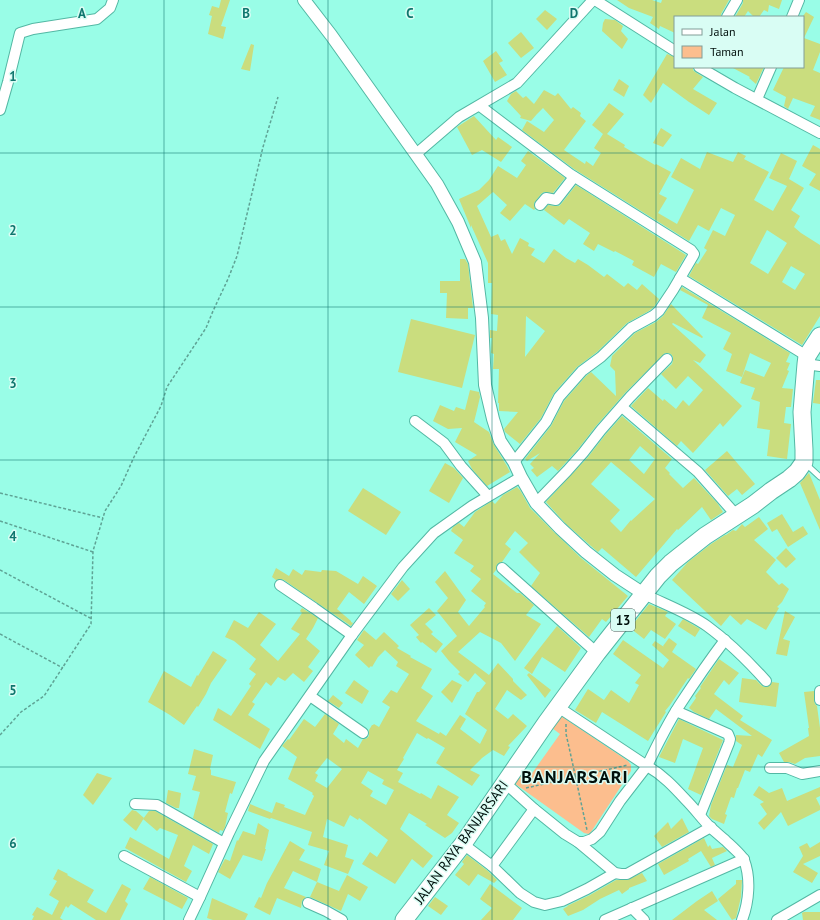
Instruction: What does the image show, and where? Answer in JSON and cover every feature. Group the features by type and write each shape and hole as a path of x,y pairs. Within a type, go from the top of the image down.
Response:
{"highway":[{"path":"804,462 802,412 811,362 820,336"},
{"name":"JALAN RAYA BANJARSARI","path":"404,920 509,786 563,710 598,653 658,576 676,558 789,479 797,472 804,462"}],"street":[{"path":"0,110 20,33 33,29 97,18 110,8 113,0"},
{"path":"304,0 331,35 438,184 458,222 475,262 482,318 485,385 493,419 500,441 514,462 536,503 586,552 615,575 644,594 707,626 725,640 766,681"},
{"path":"416,154 459,118 517,83 594,0 674,50"},
{"path":"728,16 737,0"},
{"path":"792,16 799,0"},
{"path":"702,68 735,88 820,133"},
{"path":"757,99 771,68"},
{"path":"480,106 574,177 691,250 694,254 656,314 631,328 601,357 582,371 558,397 546,422 514,462"},
{"path":"540,205 546,198 556,200 574,177"},
{"path":"677,283 811,362"},
{"path":"536,503 578,459 601,430 667,359"},
{"path":"622,407 698,472 737,516"},
{"path":"415,421 444,443 461,466 488,496"},
{"path":"189,920 264,761 352,635 403,567 434,533 488,496 521,477"},
{"path":"502,568 598,653"},
{"path":"280,585 352,635"},
{"path":"578,842 584,842 592,839 600,832 702,671 725,640"},
{"path":"820,691 820,700"},
{"path":"310,696 363,733"},
{"path":"563,710 662,775 710,827 743,857 748,879 748,890 742,920"},
{"path":"676,711 730,736 729,743 700,815"},
{"path":"770,768 787,768 802,774 820,771"},
{"path":"509,786 534,809 565,834 578,842 615,873 627,874 710,827"},
{"path":"135,804 157,805 224,843"},
{"path":"492,866 534,809"},
{"path":"463,844 492,866 520,893 534,902 545,905 562,901 615,873"},
{"path":"124,856 200,897"},
{"path":"605,920 744,859"},
{"path":"777,920 820,895"},
{"path":"308,902 342,920"},
{"path":"632,908 644,920"}],"lane":[{"path":"804,462 820,476"}],"path":[{"path":"0,735 21,712 44,696 91,624 93,552 105,510 121,486 134,457 161,406 167,387 206,328 230,273 237,256 263,147 278,97"},
{"path":"0,493 103,518"},
{"path":"0,521 93,552"},
{"path":"0,570 92,619"},
{"path":"0,634 63,668"},
{"path":"563,710 566,734 589,840"},
{"path":"509,786 575,777 644,763"}],"green space":[{"path":"561,716 628,761 631,765 631,771 589,834 584,833 514,783 520,774 528,779 560,734 552,728"}],"building":[{"path":"221,0 230,0 221,26 226,27 223,39 208,34 212,16 209,15 212,6 219,8"},
{"path":"617,0 652,0 661,3 662,0 729,0 721,16 674,16 674,33 660,26 659,29 650,23 653,17 629,8"},
{"path":"743,0 782,0 779,9 769,5 768,12 764,10 760,16 753,16 748,11 745,16 736,16 743,3"},
{"path":"545,10 557,19 547,30 536,19"},
{"path":"806,12 814,17 804,38 804,16"},
{"path":"605,19 615,20 623,26 621,31 628,39 622,49 602,31"},
{"path":"521,32 534,48 521,58 508,43"},
{"path":"804,38 820,44 820,52 813,70 820,73 820,120 810,116 815,106 793,98 788,109 784,106 786,97 773,90 784,68 804,68"},
{"path":"251,44 254,45 250,71 241,69"},
{"path":"496,51 503,61 499,63 507,75 495,82 483,61"},
{"path":"667,54 674,57 674,68 693,68 695,72 703,77 693,89 717,103 709,115 663,83 651,103 643,95"},
{"path":"733,68 764,68 756,84 749,78 750,77"},
{"path":"619,79 629,86 624,97 613,90"},
{"path":"544,90 555,96 558,93 571,109 573,107 581,113 580,116 586,121 564,150 585,164 586,161 593,166 601,153 594,148 603,134 592,125 609,103 624,114 607,134 625,145 624,147 655,165 656,164 671,172 659,194 667,198 658,213 677,224 694,190 671,177 681,158 700,169 707,152 733,162 738,152 746,156 744,159 769,172 754,200 773,211 787,186 769,178 781,153 797,161 789,179 804,188 791,210 800,216 794,227 820,245 820,316 802,345 689,276 696,263 698,264 707,250 704,248 713,230 725,236 735,215 721,208 709,231 698,225 689,241 574,169 522,130 527,121 544,132 554,120 543,108 531,121 520,118 521,116 507,101 511,94 516,91 523,98 526,96 534,104","holes":["767,230 787,243 768,274 750,263","791,266 805,274 795,290 782,282"]},
{"path":"474,116 496,140 498,137 512,147 501,162 482,150 472,155 457,127"},
{"path":"661,128 672,135 663,147 653,143"},
{"path":"813,145 820,149 820,191 809,185 816,174 802,166"},
{"path":"528,151 565,178 553,193 544,192 541,194 534,203 534,210 525,204 510,221 500,213 507,205 493,192 477,206 491,237 498,234 501,241 505,239 512,254 520,238 529,243 528,246 535,249 531,255 544,263 554,249 575,263 578,259 604,277 607,274 624,287 628,283 637,290 642,284 659,299 654,307 627,323 597,352 577,367 554,393 541,418 520,444 505,432 504,429 518,412 499,411 499,369 493,369 494,354 491,353 492,338 490,338 490,330 497,331 498,315 491,314 492,283 488,283 488,263 459,199 479,190 489,180 498,166 517,178 526,165 521,161","holes":["526,316 545,331 525,357"]},
{"path":"576,185 686,255 676,272 661,264 654,277 632,265 634,261 615,251 614,252 598,244 594,251 583,244 590,233 569,219 564,225 544,210 548,205 559,206"},
{"path":"460,259 465,259 468,264 473,308 468,308 468,319 446,318 447,293 440,293 440,281 460,281"},
{"path":"682,287 790,353 786,362 790,363 787,370 789,371 782,388 793,389 791,407 786,407 784,423 791,424 787,459 767,456 770,430 757,428 760,402 751,399 755,388 740,383 745,370 764,377 771,363 750,353 742,377 726,371 732,354 723,349 731,333 702,318 708,305 680,290"},
{"path":"671,304 703,337 702,338 673,323 672,324 706,355 700,363 693,360 742,406 723,427 720,423 693,453 681,441 677,446 631,406 648,388 663,401 664,399 676,409 683,400 689,406 703,390 688,376 676,389 661,374 672,364 673,360 671,354 665,353 625,393 558,471 552,466 537,477 531,470 534,468 530,464 540,453 527,461 525,459 551,426 564,401 591,372 616,396 615,371 610,366 612,356 635,333 656,322 663,316"},
{"path":"411,319 475,335 462,388 398,372"},
{"path":"816,380 820,380 820,404 813,403"},
{"path":"470,390 479,392 480,397 474,422 489,432 494,445 510,472 487,486 472,469 468,461 477,455 455,442 462,428 448,429 433,421 440,405 454,411 456,407 465,410"},
{"path":"622,416 672,459 665,468 683,488 694,478 718,504 723,512 711,520 702,507 678,530 677,529 636,577 602,548 598,552 565,523 546,502 588,457","holes":["640,446 655,459 644,474 629,460","611,462 655,499 631,520 621,532 610,521 620,510 591,484"]},
{"path":"727,451 755,484 742,495 737,489 728,496 705,470"},
{"path":"445,463 454,468 463,478 449,503 429,491"},
{"path":"809,473 820,500 820,530 800,483"},
{"path":"517,487 530,508 555,533 581,558 628,596 606,622 602,619 589,637 531,586 540,573 519,552 528,543 515,531 505,544 511,549 502,562 497,564 496,570 493,574 534,605 526,615 541,624 515,661 501,643 480,632 458,652 489,675 498,663 513,679 513,681 527,695 521,700 507,690 495,709 508,719 513,714 527,726 508,746 510,747 504,756 493,750 470,770 480,775 472,786 436,763 445,748 417,733 397,770 403,773 398,782 431,799 438,785 459,797 447,815 459,823 452,833 445,838 425,825 427,824 409,813 400,829 433,856 423,868 412,859 395,884 362,864 370,852 377,857 388,840 359,818 358,820 350,815 344,827 327,819 323,837 348,845 345,857 354,860 348,874 324,865 329,851 308,845 312,832 248,811 250,804 272,813 276,802 285,805 284,807 305,815 314,796 312,794 313,793 288,779 297,757 282,746 288,739 289,740 304,719 315,727 325,714 339,724 333,734 344,743 346,739 358,748 363,739 366,739 369,736 369,730 372,725 374,724 379,727 390,707 382,702 391,690 397,693 409,674 396,666 398,662 385,650 378,657 372,667 371,666 369,668 355,655 364,645 357,640 364,630 376,640 384,632 399,646 397,648 432,669 421,688 433,696 416,721 439,734 440,732 446,736 460,715 466,719 460,729 480,744 487,730 465,714 477,692 479,692 486,683 475,673 468,682 458,674 460,672 441,651 457,636 437,611 448,598 435,582 445,571 466,600 458,612 469,626 485,607 484,606 486,603 471,591 481,579 470,571 474,566 454,553 463,540 451,531 453,527 459,523 464,527 475,512 492,501 495,504 503,495","holes":["327,758 342,769 327,788 315,781 318,775 315,773","368,771 384,780 382,784 394,790 386,805 370,796 373,791 361,783"]},
{"path":"363,488 401,512 386,535 348,511"},
{"path":"782,514 793,532 803,526 808,534 788,547 777,529 772,532 767,523"},
{"path":"759,517 768,529 754,540 776,560 766,572 779,585 782,583 789,589 782,602 777,607 779,608 766,630 747,619 741,625 730,615 721,626 672,580 688,562 711,544 733,530 736,531 742,524 745,527"},
{"path":"786,548 796,559 786,568 776,558"},
{"path":"276,568 289,576 293,569 302,575 305,570 321,572 322,570 336,571 358,584 363,576 377,586 364,604 349,592 337,609 353,623 351,626 284,580 276,580 272,577"},
{"path":"402,580 410,589 398,601 391,594"},
{"path":"649,604 668,612 665,616 676,624 665,639 651,630 644,639 630,628"},
{"path":"302,608 318,618 306,639 320,651 308,667 313,671 304,682 293,673 285,681 278,677 271,686 266,682 252,702 255,704 248,715 270,729 260,749 213,720 218,708 231,716 251,686 249,684 256,674 249,669 256,659 234,641 225,637 234,620 248,628 259,612 276,624 260,645 278,661 300,634 291,629 302,613 300,611"},
{"path":"429,608 436,615 425,624 433,632 431,634 443,644 436,653 422,642 421,643 416,637 419,635 410,625"},
{"path":"785,611 795,617 783,639 790,641 787,656 776,654"},
{"path":"683,619 700,629 695,637 678,626"},
{"path":"557,626 581,648 565,672 542,657 532,674 524,668"},
{"path":"669,638 677,644 672,652 696,669 665,711 666,712 648,741 602,712 596,723 575,710 588,689 604,700 611,690 629,703 639,685 635,683 641,675 613,654 623,640 663,668 669,660 652,645 655,641 664,647 663,646"},
{"path":"213,651 227,660 211,683 198,707 197,706 184,725 148,702 164,671 191,687"},
{"path":"719,659 739,673 729,685 724,680 714,694 743,716 740,720 772,740 762,757 758,754 750,772 745,770 734,798 731,797 725,814 727,815 724,824 712,819 709,816 711,805 727,765 733,767 742,745 736,741 736,735 752,736 716,709 709,719 689,708 696,698 695,696 701,688 700,687"},
{"path":"529,673 551,690 545,698 527,675"},
{"path":"742,678 756,680 764,687 770,686 772,682 779,683 776,707 739,702"},
{"path":"354,680 369,691 362,704 345,693"},
{"path":"452,680 462,685 452,703 441,692"},
{"path":"814,691 814,700 817,706 820,728 820,756 805,758 795,764 784,762 779,753 809,736 804,692"},
{"path":"333,695 343,703 339,708 328,701"},
{"path":"679,719 723,740 701,795 688,789 703,748 683,739 675,763 659,757"},
{"path":"194,749 213,755 210,769 211,775 236,782 232,794 230,793 225,812 228,813 225,827 223,831 220,830 219,833 193,818 200,792 192,790 196,776 188,774"},
{"path":"97,773 112,778 93,805 83,795"},
{"path":"759,786 769,793 782,788 787,801 820,787 820,796 816,798 820,806 820,810 788,826 781,812 764,830 758,823 767,814 760,804 764,802 753,795"},
{"path":"168,790 181,793 179,808 166,803"},
{"path":"132,810 136,811 144,818 136,831 123,820"},
{"path":"149,811 155,811 213,844 209,854 193,845 184,866 192,871 186,882 125,848 130,837 169,859 178,835 160,828 157,831 143,819"},
{"path":"682,818 689,832 662,847 654,836 668,822 671,829"},
{"path":"258,823 269,830 266,849 262,861 243,855 230,879 218,872 225,859 230,861 237,840 238,841 243,831 255,835"},
{"path":"704,838 708,847 710,845 712,849 723,847 727,851 712,858 715,865 711,867 701,851 688,859 689,861 664,875 658,864"},
{"path":"290,841 305,850 299,860 321,869 317,882 293,871 284,888 306,897 302,901 301,908 277,898 270,915 254,907 259,897 261,898 267,883"},
{"path":"820,842 820,856 803,864 818,873 812,883 793,872 803,856 799,847 807,843 810,848"},
{"path":"467,855 497,880 494,883 478,874 469,886 455,875 464,864 462,862"},
{"path":"58,869 94,890 87,902 106,913 122,884 131,889 125,901 128,904 120,920 96,920 71,904 68,908 66,906 60,918 63,920 32,920 34,916 32,915 37,907 52,915 59,901 49,895 57,881 53,879"},
{"path":"642,873 647,881 629,888 622,894 619,890 600,899 583,910 568,916 563,909 616,880 627,880"},
{"path":"347,875 368,887 360,901 348,894 341,911 310,897 317,882 339,891"},
{"path":"150,877 188,898 182,909 143,889"},
{"path":"736,880 742,880 741,897 736,918 732,920 718,899 736,884"},
{"path":"490,884 522,908 513,920 481,920 492,908 480,899"},
{"path":"712,891 718,901 704,910 717,920 672,920 697,901"},
{"path":"435,897 448,906 441,915 428,906"},
{"path":"212,898 248,914 245,920 213,920 207,918"},
{"path":"820,912 820,920 803,920 802,913"}],"district":[{"name":"BANJARSARI","path":"575,777"}]}
